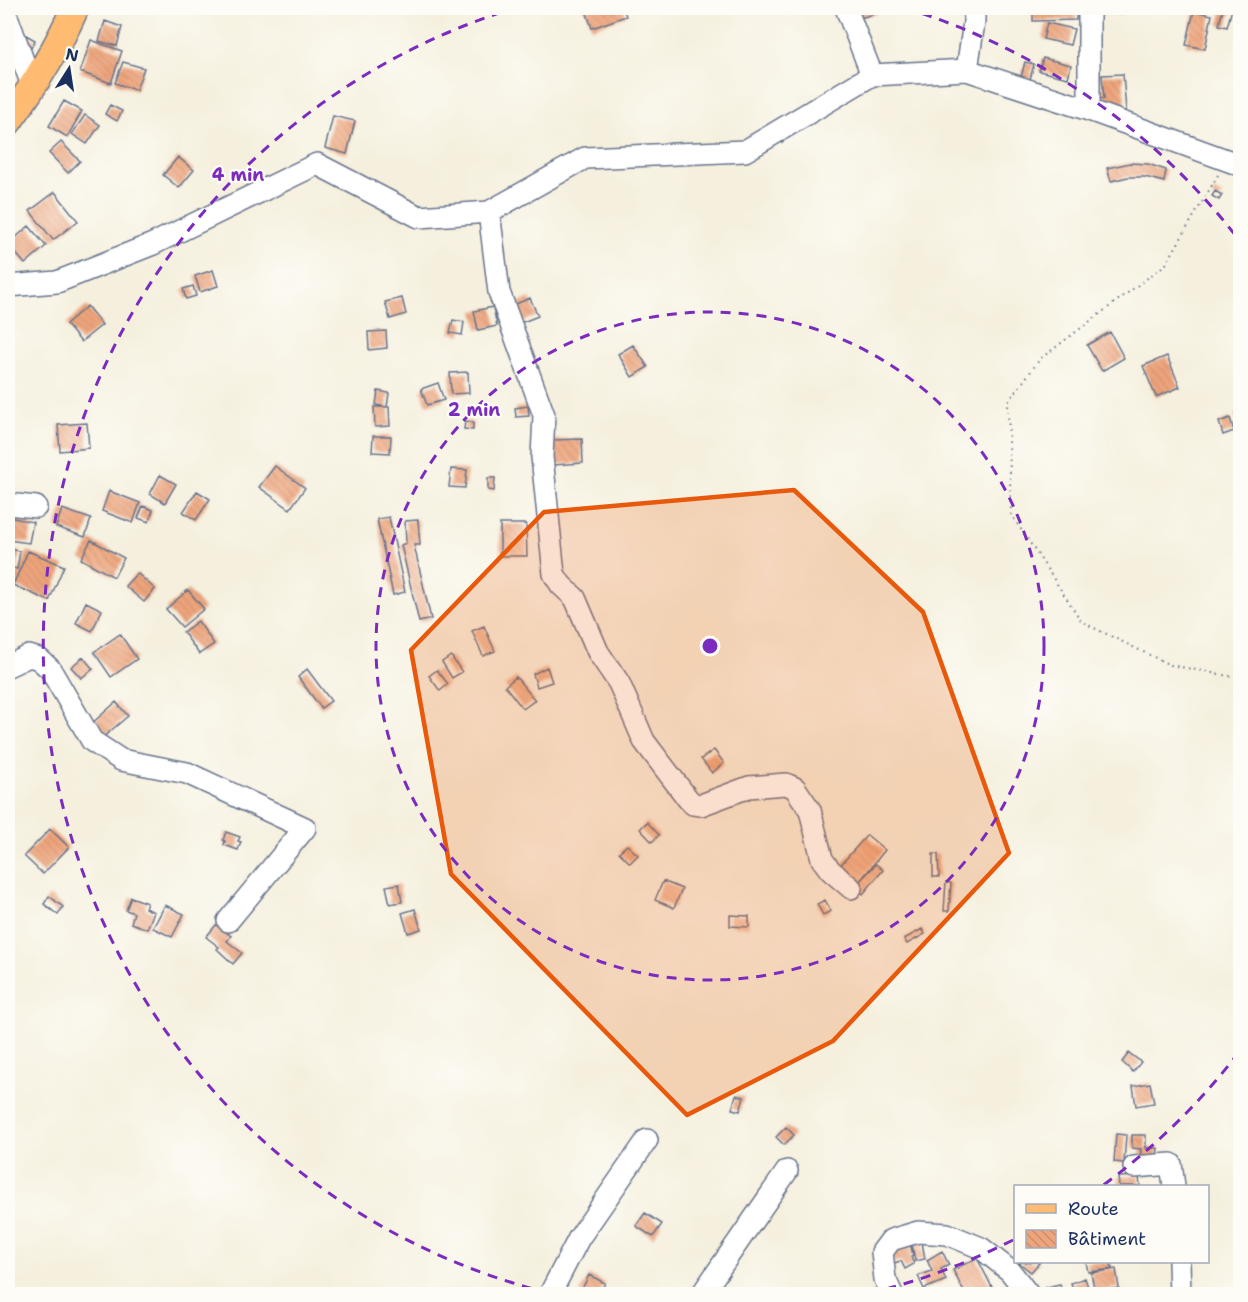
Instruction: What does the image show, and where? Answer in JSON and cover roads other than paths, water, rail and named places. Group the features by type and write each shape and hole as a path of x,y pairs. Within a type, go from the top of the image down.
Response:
{"main road":[{"path":"8,122 33,87 63,35 75,8"}],"street":[{"path":"846,8 872,75"},
{"path":"967,70 974,8"},
{"path":"1089,8 1089,110"},
{"path":"8,19 33,87"},
{"path":"8,286 57,282 143,248 317,164 419,217 489,212 585,158 745,151 872,75 967,70 1089,110 1234,162"},
{"path":"489,212 499,292 544,415 542,457 554,574 561,585 575,598 598,652 619,683 644,741 688,799 693,804 701,805 749,787 786,784 795,788 810,810 822,859 830,870 851,888"},
{"path":"8,504 36,507"},
{"path":"8,666 29,656 39,659 50,669 92,741 121,760 187,773 305,828 228,921"},
{"path":"550,1294 579,1238 647,1140"},
{"path":"1134,1167 1171,1164 1174,1185"},
{"path":"702,1294 787,1171"},
{"path":"892,1294 885,1279 882,1252 891,1240 918,1232 947,1234 981,1248 1010,1271 1028,1294"},
{"path":"1179,1263 1180,1294"}]}
